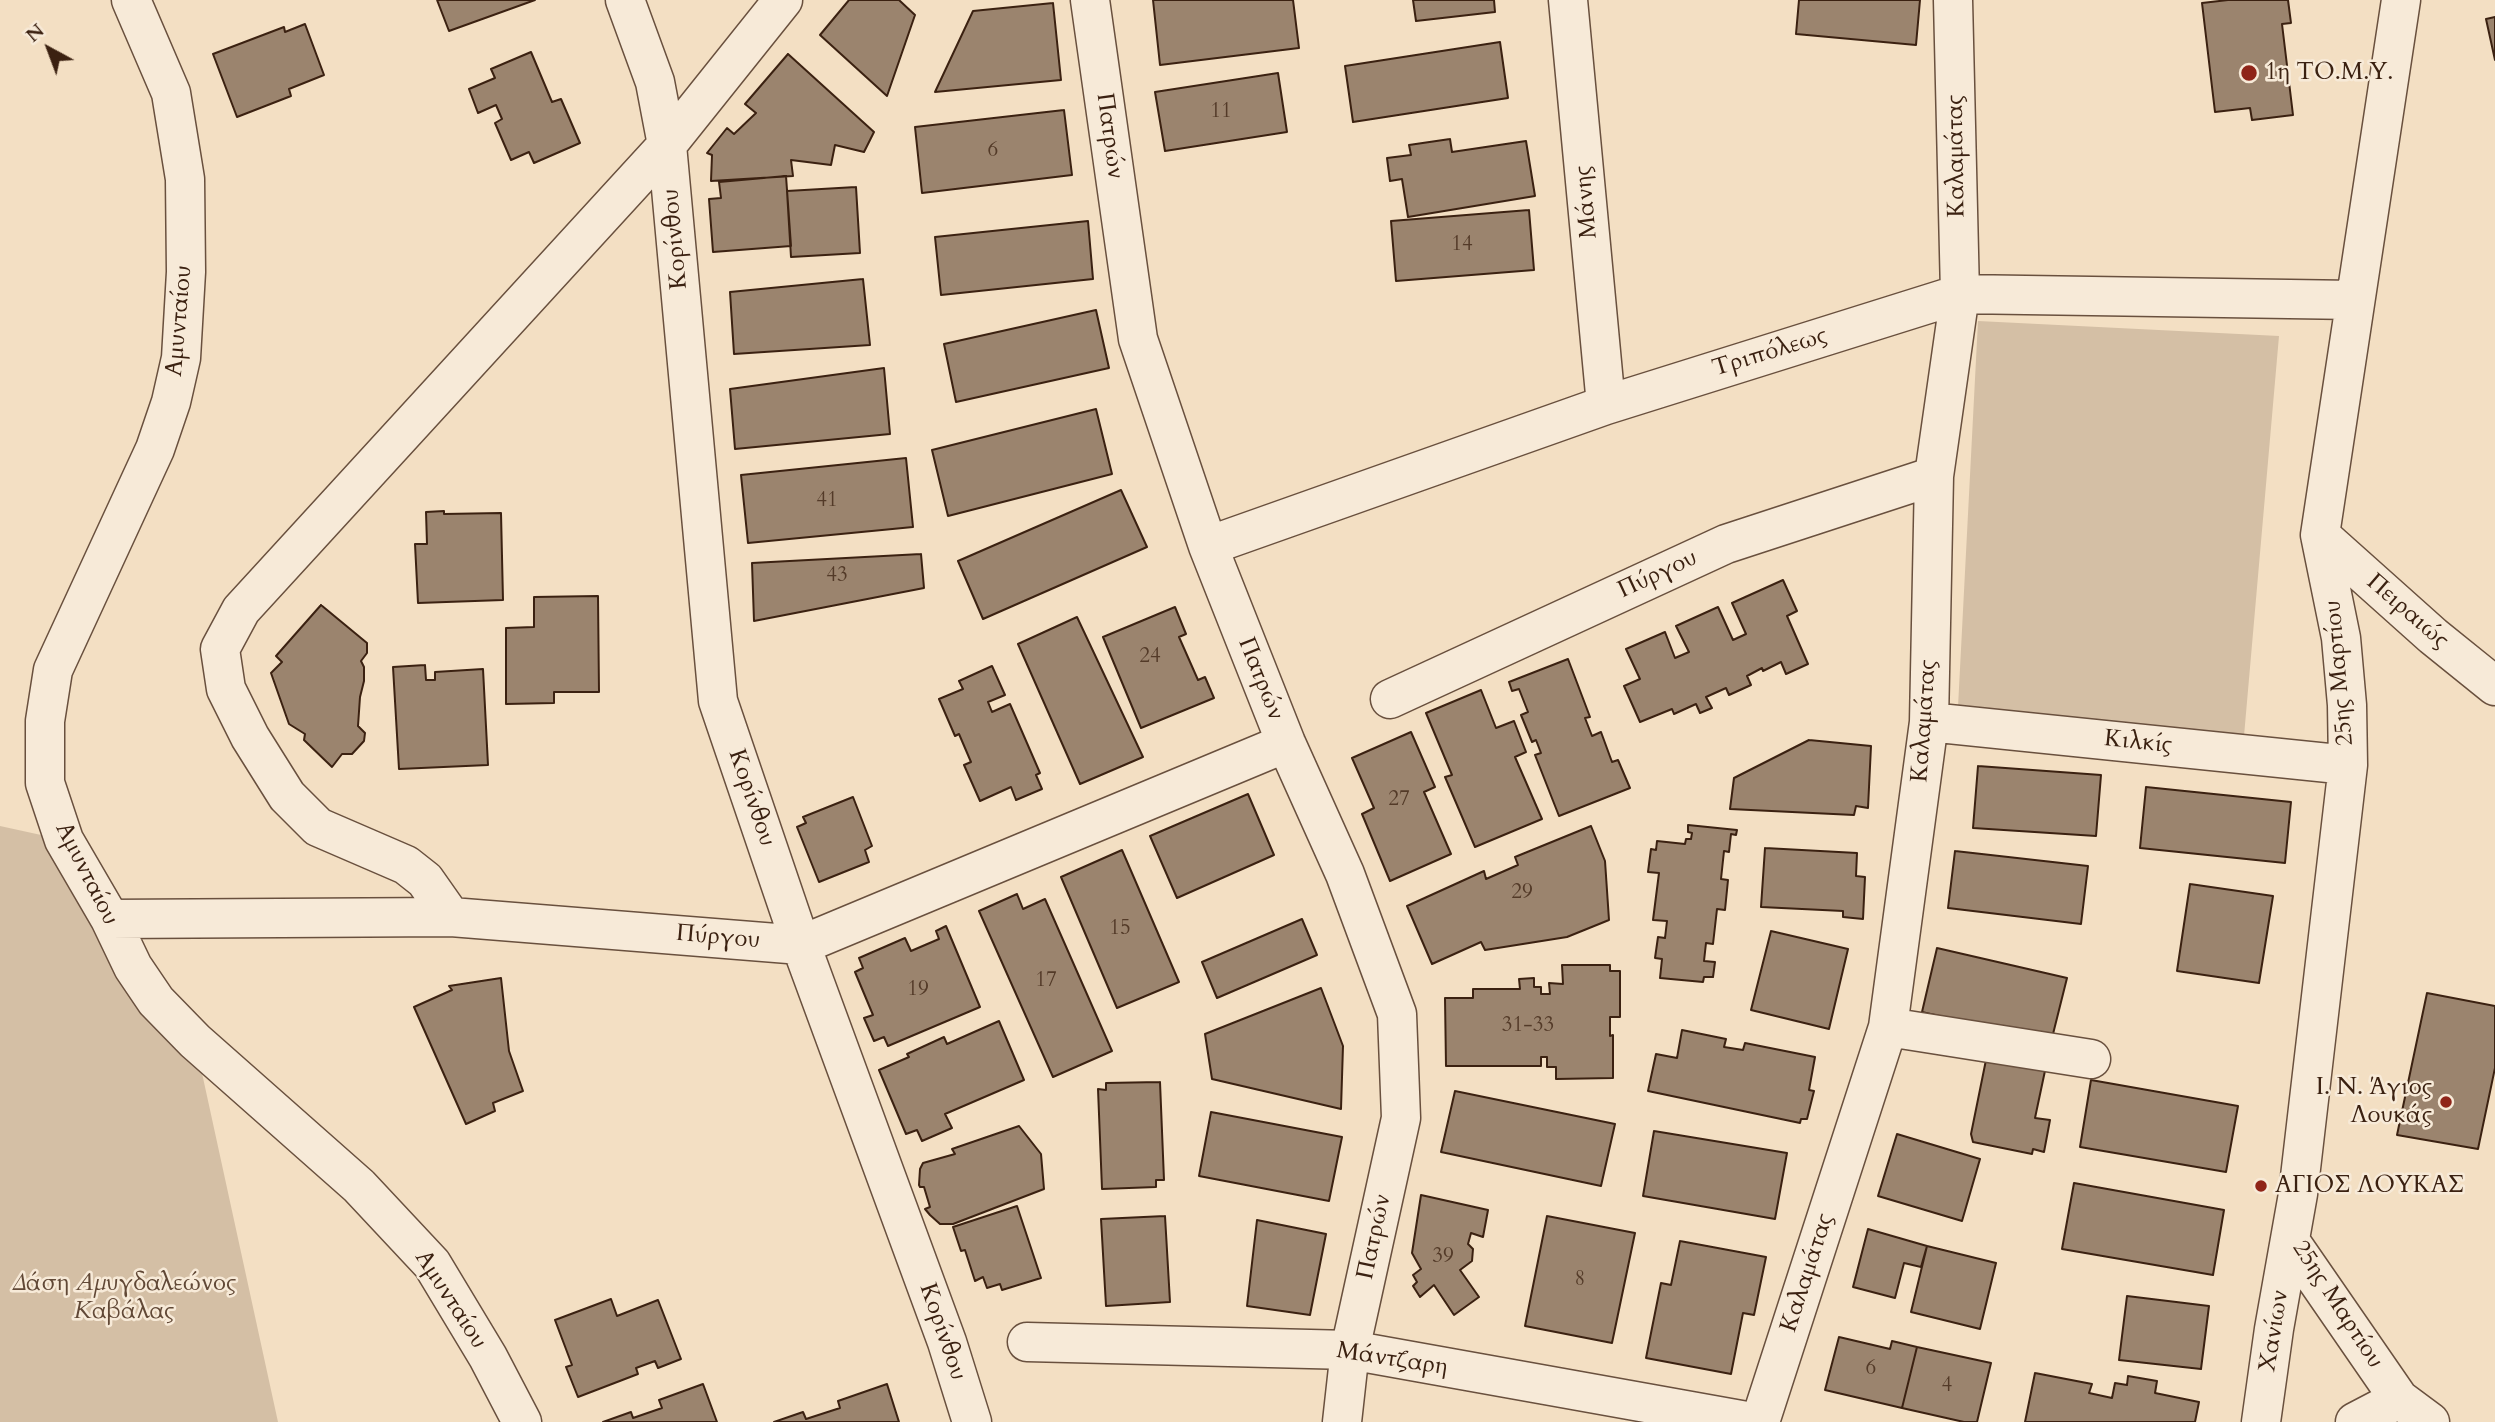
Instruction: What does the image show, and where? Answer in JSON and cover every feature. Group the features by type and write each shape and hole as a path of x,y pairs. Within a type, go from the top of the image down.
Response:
{"street":[{"name":"Αμυνταίου","path":"131,0 171,93 184,178 186,272 181,358 155,449 53,670 45,720 45,783 64,840 110,919 133,967 156,1001 195,1041 359,1186 432,1264 488,1357 522,1422"},
{"name":"Κορίνθου","path":"625,0 655,82 667,145 718,701 801,945 947,1342 972,1422"},
{"name":"Κορίνθου","path":"451,917 425,880 406,865 318,827 287,796 250,737 226,689 220,649 241,610 667,145 783,0"},
{"name":"Πατρών","path":"1090,0 1138,339 1208,546 1286,743 1345,874 1397,1014 1401,1118 1350,1350 1342,1422"},
{"name":"Μάνης","path":"1568,0 1606,405"},
{"name":"Καλαμάτας","path":"1760,1422 1888,1027 1929,722 1934,476 1960,294 1953,0"},
{"name":"25ης Μαρτίου","path":"2402,0 2320,535 2341,638 2347,705 2348,765 2300,1180 2290,1241 2399,1399 2430,1422"},
{"name":"Τριπόλεως","path":"1208,546 1606,405 1960,294 2355,300"},
{"name":"Πύργου","path":"1390,699 1726,544 1934,476"},
{"name":"Πειραιώς","path":"2320,535 2433,636 2495,686"},
{"name":"Κιλκίς","path":"1929,722 2348,765"},
{"name":"Πύργου","path":"110,919 451,917 801,945 1286,743"},
{"path":"1888,1027 2091,1059"},
{"name":"Χανίων","path":"2261,1422 2290,1241"},
{"name":"Μάντζαρη","path":"1027,1342 1350,1350 1752,1422"},
{"path":"2355,1422 2399,1399"}],"green space":[{"path":"1978,321 2279,336 2244,736 1958,707"},
{"name":"Δάση Αμυγδαλεώνος Καβάλας","path":"0,826 64,840 195,1041 278,1422 0,1422"}],"building":[{"path":"437,0 535,0 449,31"},
{"path":"849,0 899,0 915,15 887,96 820,35"},
{"path":"1153,0 1293,0 1299,48 1160,65"},
{"path":"1413,0 1494,0 1495,12 1416,21"},
{"path":"1799,0 1920,0 1916,45 1796,34"},
{"name":"1η ΤΟ.Μ.Υ.","path":"2288,0 2291,23 2282,24 2293,115 2252,120 2250,108 2215,112 2202,3"},
{"path":"1053,3 1061,80 935,92 973,11"},
{"path":"2495,17 2495,60 2486,19"},
{"path":"305,24 324,75 289,89 291,96 237,117 213,54 284,27 285,32"},
{"path":"1500,42 1508,98 1353,122 1345,66"},
{"path":"531,52 552,102 561,99 580,143 534,163 529,152 511,160 495,123 502,119 496,105 478,113 469,89 495,78 491,69"},
{"path":"788,54 874,132 864,152 835,145 831,165 791,160 793,176 711,181 712,155 707,153 727,128 734,134 756,113 745,104"},
{"path":"1278,73 1287,132 1165,151 1155,92"},
{"path":"1064,110 1072,175 922,193 915,127"},
{"path":"1450,139 1452,152 1526,141 1535,196 1408,217 1402,179 1390,181 1387,158 1411,155 1409,145"},
{"path":"786,176 791,246 713,252 709,199 721,198 719,182"},
{"path":"856,187 860,253 791,257 787,191"},
{"path":"1529,210 1534,270 1396,281 1391,221"},
{"path":"1088,221 1093,279 941,295 935,237"},
{"path":"863,279 870,345 734,354 730,292"},
{"path":"1096,310 1109,368 956,402 944,344"},
{"path":"884,368 890,434 735,449 730,389"},
{"path":"1096,409 1112,474 948,516 932,450"},
{"path":"906,458 913,527 748,543 741,475"},
{"path":"1121,490 1147,547 983,619 958,561"},
{"path":"444,511 444,514 501,513 503,600 418,603 415,544 427,544 426,512"},
{"path":"921,554 924,588 754,621 752,563"},
{"path":"1783,580 1797,611 1787,616 1808,664 1786,674 1781,662 1763,671 1762,668 1747,676 1751,685 1729,695 1726,688 1706,697 1712,708 1700,713 1696,704 1674,714 1672,709 1640,722 1624,686 1640,679 1626,649 1665,632 1675,658 1689,652 1676,626 1718,607 1733,640 1746,634 1732,603"},
{"path":"598,596 599,692 554,692 554,703 506,704 506,628 534,627 534,597"},
{"path":"321,605 367,643 367,653 361,661 364,681 358,726 365,733 364,741 352,754 342,754 332,767 304,740 305,734 289,724 271,673 282,662 276,656"},
{"path":"1175,607 1186,634 1179,637 1198,680 1205,677 1214,698 1141,728 1103,637"},
{"path":"1077,617 1143,757 1080,784 1018,644"},
{"path":"1568,659 1590,717 1585,718 1592,736 1601,732 1612,762 1618,760 1630,788 1559,816 1535,755 1541,753 1536,740 1532,742 1521,715 1528,712 1519,689 1512,691 1509,682"},
{"path":"425,665 426,680 435,680 435,672 483,669 488,765 399,769 393,667"},
{"path":"992,666 1005,695 988,702 992,712 1010,704 1040,773 1036,775 1042,789 1016,800 1011,787 980,801 964,765 971,762 959,734 955,736 939,699 963,689 959,681"},
{"path":"1481,690 1496,728 1514,721 1526,752 1515,757 1542,819 1475,847 1445,777 1452,775 1426,713"},
{"path":"1411,732 1435,787 1424,792 1451,854 1390,881 1362,814 1374,808 1352,758"},
{"path":"1809,740 1871,746 1868,808 1856,806 1854,815 1730,809 1734,778"},
{"path":"1978,766 2101,775 2096,836 1973,828"},
{"path":"2146,787 2291,802 2285,863 2140,848"},
{"path":"1248,794 1274,855 1177,898 1150,836"},
{"path":"853,797 872,846 865,850 869,862 819,882 797,827 806,823 803,817"},
{"path":"1688,825 1737,830 1736,835 1731,834 1729,852 1724,851 1721,879 1728,880 1725,910 1717,909 1713,944 1706,943 1704,961 1715,962 1713,977 1704,977 1703,982 1660,978 1662,959 1655,958 1658,937 1665,938 1667,921 1653,920 1659,873 1648,872 1651,849 1656,850 1657,841 1685,844 1686,839 1691,839 1692,833 1688,832"},
{"path":"1591,826 1605,861 1609,920 1567,937 1485,950 1481,942 1432,964 1407,906 1484,871 1486,879 1518,865 1515,857"},
{"path":"1765,848 1857,853 1856,876 1865,877 1863,919 1843,917 1843,911 1761,907"},
{"path":"1122,850 1179,982 1117,1008 1061,877"},
{"path":"1955,851 2088,866 2081,924 1948,908"},
{"path":"2190,884 2273,896 2259,983 2177,971"},
{"path":"1017,894 1023,909 1045,899 1112,1051 1053,1077 979,911"},
{"path":"1302,919 1317,955 1217,998 1202,962"},
{"path":"946,926 980,1007 888,1046 884,1037 874,1041 864,1018 873,1015 855,972 863,968 859,958 905,938 911,951 939,939 936,931"},
{"path":"1771,931 1848,949 1829,1029 1751,1010"},
{"path":"1937,948 2067,978 2051,1042 1922,1012"},
{"path":"1562,965 1610,965 1610,971 1620,971 1620,1017 1610,1017 1610,1036 1613,1035 1613,1078 1556,1079 1556,1067 1547,1067 1547,1057 1541,1057 1541,1066 1446,1066 1445,998 1473,998 1473,989 1520,989 1519,979 1534,978 1534,987 1541,987 1541,994 1550,994 1549,983 1563,984"},
{"path":"501,978 509,1051 523,1091 493,1103 495,1111 466,1124 414,1007 452,990 449,986"},
{"path":"1321,988 1343,1046 1341,1109 1212,1079 1205,1034"},
{"name":"Ι. Ν. Άγιος Λουκάς","path":"2427,993 2495,1006 2495,1068 2478,1149 2397,1135"},
{"path":"999,1021 1024,1080 945,1114 952,1128 922,1141 917,1130 906,1134 879,1070 944,1037 947,1044"},
{"path":"1682,1030 1726,1039 1724,1047 1743,1050 1745,1043 1815,1057 1809,1090 1814,1091 1807,1119 1801,1119 1800,1123 1648,1091 1656,1054 1677,1058"},
{"path":"1987,1055 2046,1066 2035,1118 2050,1120 2044,1152 2033,1149 2032,1154 1973,1142 1971,1134"},
{"path":"2091,1080 2238,1106 2226,1172 2080,1147"},
{"path":"1160,1082 1164,1180 1156,1180 1156,1187 1102,1189 1098,1089 1106,1090 1106,1083"},
{"path":"1455,1091 1615,1124 1601,1186 1441,1152"},
{"path":"1211,1112 1342,1137 1329,1201 1199,1176"},
{"path":"1019,1126 1041,1154 1044,1189 953,1224 940,1224 925,1209 930,1207 924,1187 919,1185 923,1163 955,1154 952,1149"},
{"path":"1654,1131 1787,1153 1775,1219 1643,1196"},
{"path":"1897,1134 1980,1159 1962,1221 1878,1196"},
{"path":"2074,1183 2224,1210 2213,1275 2062,1249"},
{"path":"1421,1195 1488,1210 1483,1237 1471,1233 1468,1244 1473,1249 1472,1261 1460,1270 1479,1297 1454,1315 1434,1285 1420,1297 1413,1286 1417,1282 1413,1275 1421,1269 1412,1253"},
{"path":"1017,1206 1041,1278 1002,1290 1000,1284 987,1288 983,1277 975,1281 965,1250 961,1251 953,1227"},
{"path":"1165,1216 1170,1302 1106,1306 1101,1219"},
{"path":"1547,1216 1635,1233 1612,1343 1525,1326"},
{"path":"1257,1220 1326,1234 1310,1315 1247,1306"},
{"path":"1868,1229 1927,1246 1921,1267 1904,1263 1895,1298 1853,1287"},
{"path":"1680,1241 1766,1257 1754,1315 1743,1313 1731,1374 1646,1358 1661,1283 1671,1285"},
{"path":"1927,1246 1996,1263 1980,1329 1911,1312"},
{"path":"2127,1296 2209,1306 2201,1369 2119,1360"},
{"path":"611,1299 617,1316 658,1300 681,1359 658,1368 655,1361 636,1368 638,1374 578,1397 566,1367 572,1365 555,1320"},
{"path":"1839,1337 1890,1349 1892,1341 1917,1347 1902,1408 1825,1390"},
{"path":"1917,1347 1991,1363 1977,1422 1964,1422 1902,1408"},
{"path":"2035,1373 2092,1384 2089,1393 2112,1398 2115,1383 2127,1385 2128,1376 2157,1381 2155,1393 2199,1402 2195,1422 2025,1422"},
{"path":"703,1384 717,1422 603,1422 631,1412 633,1418 662,1408 659,1400"},
{"path":"887,1384 899,1422 774,1422 803,1412 806,1419 840,1408 838,1401"}],"place":[{"name":"1η ΤΟ.Μ.Υ.","path":"2249,73"},
{"name":"Ι. Ν. Άγιος Λουκάς","path":"2446,1102"},
{"name":"ΑΓΙΟΣ ΛΟΥΚΑΣ","path":"2261,1186"}]}
